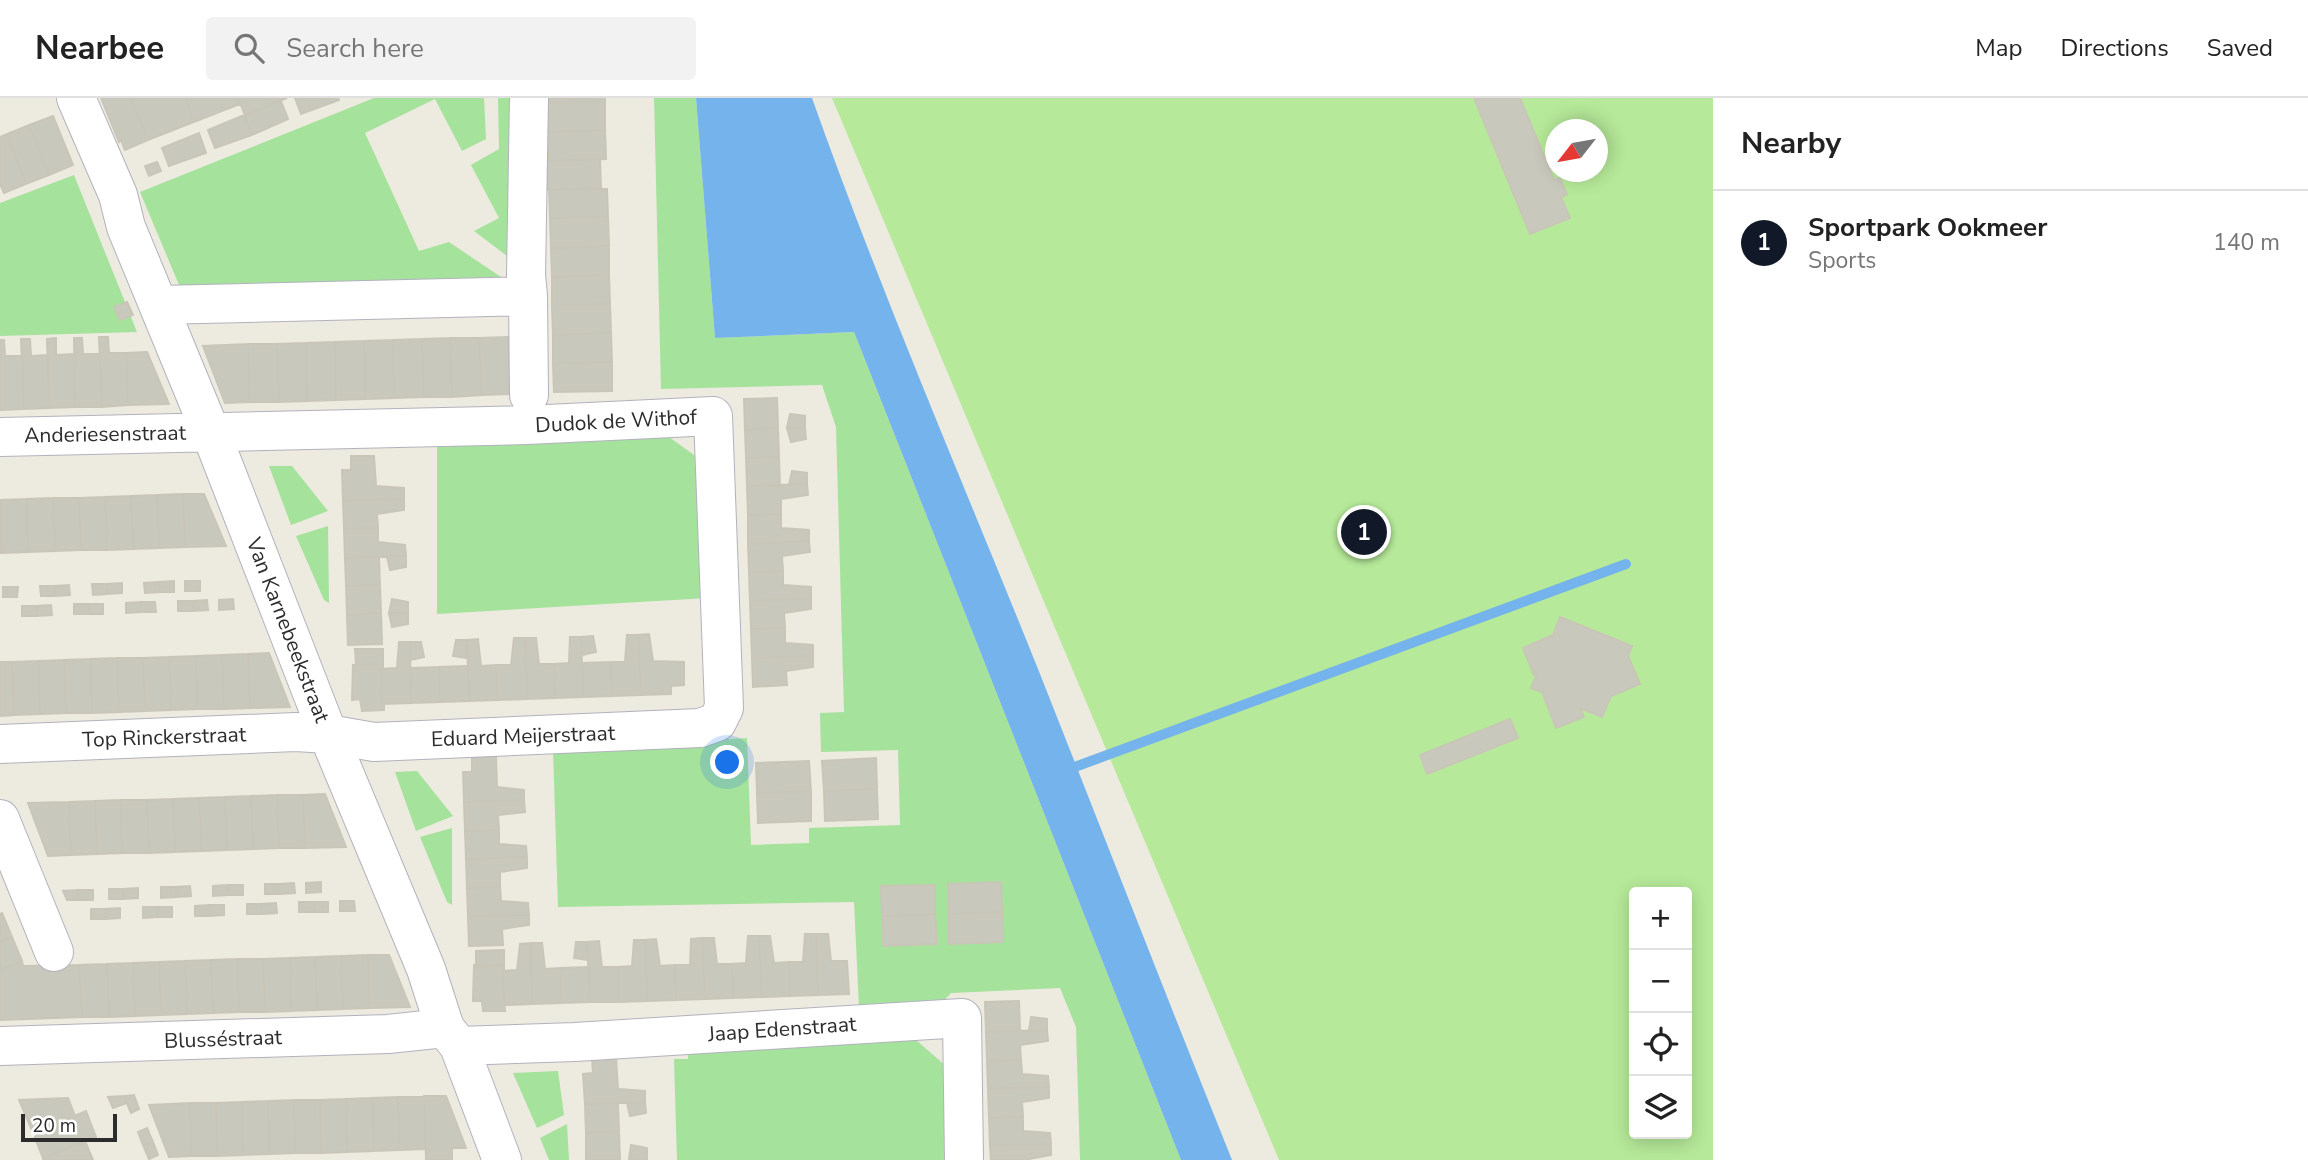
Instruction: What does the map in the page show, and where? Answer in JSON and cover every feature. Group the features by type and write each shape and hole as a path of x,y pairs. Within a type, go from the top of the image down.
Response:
{"street":[{"name":"Van Karnebeekstraat","path":"76,98 118,195 126,226 211,433 328,734 502,1160"},
{"name":"Dudok de Withof","path":"529,98 526,275 529,395"},
{"path":"159,305 528,296"},
{"name":"Dudok de Withof","path":"211,433 527,425 713,416 724,708 717,722"},
{"name":"Anderiesenstraat","path":"0,437 146,432 211,433"},
{"name":"Eduard Meijerstraat","path":"328,734 374,742 700,729 717,722"},
{"name":"Top Rinckerstraat","path":"0,744 296,732 328,734"},
{"path":"0,819 54,952"},
{"name":"Jaap Edenstraat","path":"452,1037 575,1042 962,1018 964,1160"},
{"name":"Blusséstraat","path":"0,1046 388,1034 452,1037"}],"green space":[{"path":"374,98 484,98 486,139 462,151 435,99 365,133 419,251 449,242 501,277 216,287 182,292 140,192"},
{"path":"498,98 514,98 519,265 474,231 499,218 471,165 499,149"},
{"path":"654,98 696,98 715,338 854,332 1181,1160 1080,1160 1076,1027 1060,988 951,993 938,1007 859,1007 854,902 558,907 553,749 747,738 751,845 809,843 809,828 900,825 898,750 821,752 820,713 844,712 836,427 822,385 661,389"},
{"path":"832,98 1713,98 1713,1160 1279,1160"},
{"path":"74,175 137,332 0,336 0,203"},
{"path":"669,437 701,460 707,598 437,614 437,447"},
{"path":"269,466 292,466 328,511 291,525"},
{"path":"328,526 329,603 324,600 296,536"},
{"path":"417,771 453,816 416,831 395,772"},
{"path":"452,828 452,905 447,902 420,837"},
{"path":"916,1040 947,1067 950,1160 677,1160 674,1059 688,1059 688,1048"},
{"path":"558,1071 564,1115 537,1128 513,1073"},
{"path":"567,1124 569,1160 549,1160 540,1138"}],"water":[{"path":"696,98 812,98 894,315 1040,674 1232,1160 1181,1160 854,332 715,338"}],"building":[{"path":"101,98 131,98 148,140 125,150"},
{"path":"131,98 185,98 194,122 148,140"},
{"path":"185,98 238,98 240,104 194,122"},
{"path":"238,98 287,98 245,115"},
{"path":"295,98 338,98 339,100 301,114"},
{"path":"547,98 605,98 605,101 547,103"},
{"path":"1474,98 1520,98 1545,158 1545,182 1562,182 1567,195 1561,197 1570,218 1530,234"},
{"path":"281,101 288,119 252,135 244,115"},
{"path":"605,101 605,130 547,132 547,103"},
{"path":"244,115 252,135 215,148 208,130"},
{"path":"53,116 73,165 49,175 29,125"},
{"path":"29,125 49,175 26,184 7,134"},
{"path":"605,130 606,159 549,161 547,132"},
{"path":"199,133 206,153 169,166 162,148"},
{"path":"7,134 26,184 4,193 0,184 0,137"},
{"path":"600,159 601,188 547,190 547,161"},
{"path":"157,162 161,171 149,176 145,166"},
{"path":"607,189 608,217 550,218 549,190"},
{"path":"608,217 609,246 551,248 550,218"},
{"path":"609,246 609,275 552,277 551,248"},
{"path":"609,275 610,304 552,305 552,277"},
{"path":"127,302 133,315 120,320 114,307"},
{"path":"610,304 611,333 553,335 552,305"},
{"path":"611,333 612,362 553,363 553,335"},
{"path":"99,337 108,337 109,353 126,353 128,405 102,407"},
{"path":"508,337 510,394 482,395 479,338"},
{"path":"56,338 56,355 74,354 75,407 49,408 47,339"},
{"path":"74,338 82,338 83,354 100,354 102,407 75,407"},
{"path":"450,338 479,338 482,395 452,397"},
{"path":"450,338 452,397 424,397 422,339"},
{"path":"21,339 30,339 31,356 48,355 49,408 24,409"},
{"path":"422,339 424,397 394,398 393,340"},
{"path":"0,340 4,340 5,356 22,356 24,409 0,410"},
{"path":"393,340 394,398 365,399 364,341"},
{"path":"364,341 365,399 336,400 335,342"},
{"path":"335,342 336,400 307,401 306,343"},
{"path":"306,343 307,401 279,402 277,344"},
{"path":"248,344 250,402 225,403 203,346"},
{"path":"248,344 277,344 279,402 250,402"},
{"path":"147,352 169,404 128,405 126,353"},
{"path":"612,362 612,391 554,392 553,363"},
{"path":"777,398 778,428 745,430 744,399"},
{"path":"790,414 805,416 805,428 787,428"},
{"path":"778,428 779,457 746,458 745,430"},
{"path":"787,428 805,428 806,439 791,442"},
{"path":"351,456 374,456 376,486 404,488 404,499 343,501 342,470 351,470"},
{"path":"779,457 780,486 747,486 746,458"},
{"path":"792,471 807,473 807,484 789,485"},
{"path":"807,484 808,495 781,499 781,514 748,515 747,486"},
{"path":"183,494 204,494 226,546 185,547"},
{"path":"183,494 185,547 159,548 157,495"},
{"path":"157,495 159,548 133,549 131,496"},
{"path":"131,496 133,549 107,550 105,497"},
{"path":"105,497 107,550 81,550 79,498"},
{"path":"53,498 79,498 81,550 55,551"},
{"path":"53,498 55,551 28,552 27,499"},
{"path":"27,499 28,552 2,553 1,500"},
{"path":"404,499 404,510 377,514 378,528 344,529 343,501"},
{"path":"0,500 2,553 0,553"},
{"path":"781,514 781,528 809,530 809,541 748,544 748,515"},
{"path":"378,528 378,542 405,545 406,556 345,558 344,529"},
{"path":"809,541 810,552 782,556 783,571 749,572 748,544"},
{"path":"406,556 406,567 390,570 387,557"},
{"path":"379,557 380,585 346,586 345,558"},
{"path":"783,571 783,585 811,587 811,598 750,601 749,572"},
{"path":"174,581 174,592 160,592 159,582"},
{"path":"185,581 200,581 200,591 185,591"},
{"path":"159,582 160,592 145,593 144,583"},
{"path":"122,583 122,593 107,594 107,584"},
{"path":"92,584 107,584 107,594 93,595"},
{"path":"69,585 70,595 55,596 55,586"},
{"path":"380,585 381,613 347,615 346,586"},
{"path":"40,586 55,586 55,596 41,596"},
{"path":"3,587 18,587 17,597 3,597"},
{"path":"811,598 811,609 784,613 785,628 751,629 750,601"},
{"path":"233,599 234,609 219,610 219,600"},
{"path":"392,599 408,602 408,613 389,613"},
{"path":"207,600 208,610 193,611 193,601"},
{"path":"178,601 193,601 193,611 178,611"},
{"path":"141,602 141,612 126,613 126,603"},
{"path":"141,602 155,602 156,612 141,612"},
{"path":"74,604 89,604 89,614 74,614"},
{"path":"89,604 103,604 103,614 89,614"},
{"path":"51,605 52,615 37,616 37,606"},
{"path":"22,606 37,606 37,616 22,616"},
{"path":"381,613 382,644 348,645 347,615"},
{"path":"389,613 408,613 408,624 392,627"},
{"path":"1560,617 1632,646 1628,656 1640,684 1611,696 1602,717 1580,708 1584,717 1556,728 1542,692 1531,688 1537,674 1534,675 1523,648 1553,635"},
{"path":"785,628 785,643 813,645 813,656 752,658 751,629"},
{"path":"649,634 653,661 684,662 684,685 671,686 671,694 641,695 638,635"},
{"path":"627,635 638,635 641,695 612,696 611,662 625,662"},
{"path":"593,636 596,652 582,655 581,637"},
{"path":"570,637 581,637 583,697 555,698 554,664 569,663"},
{"path":"514,638 525,638 527,699 497,700 496,665 511,665"},
{"path":"525,638 536,638 539,664 554,664 555,698 527,699"},
{"path":"478,639 481,666 496,665 497,700 469,701 467,640"},
{"path":"456,640 467,640 467,658 453,656"},
{"path":"399,642 410,642 411,703 382,704 381,669 397,668"},
{"path":"410,642 421,642 424,657 410,660"},
{"path":"355,649 383,649 383,664 356,665"},
{"path":"269,653 290,707 250,708 248,654"},
{"path":"248,654 250,708 224,709 222,655"},
{"path":"222,655 224,709 197,709 196,656"},
{"path":"196,656 197,709 171,710 169,657"},
{"path":"813,656 813,667 786,671 787,685 753,687 752,658"},
{"path":"169,657 171,710 145,711 143,658"},
{"path":"117,658 143,658 145,711 119,712"},
{"path":"117,658 119,712 92,713 91,659"},
{"path":"91,659 92,713 66,713 64,660"},
{"path":"64,660 66,713 40,714 38,661"},
{"path":"38,661 40,714 14,715 12,662"},
{"path":"0,662 12,662 14,715 0,716"},
{"path":"611,662 612,696 583,697 583,663"},
{"path":"383,664 381,669 384,710 362,711 360,699 352,700 353,665"},
{"path":"468,666 469,701 440,702 439,667"},
{"path":"439,667 440,702 411,703 410,668"},
{"path":"1510,719 1518,738 1427,774 1420,755"},
{"path":"472,757 496,757 497,787 524,790 524,800 464,802 463,772 472,772"},
{"path":"876,758 877,789 824,791 822,761"},
{"path":"809,761 811,791 757,793 756,763"},
{"path":"877,789 878,819 825,821 824,791"},
{"path":"811,791 811,821 758,823 757,793"},
{"path":"325,794 346,847 305,848 303,795"},
{"path":"277,795 303,795 305,848 279,848"},
{"path":"277,795 279,848 253,849 251,796"},
{"path":"251,796 253,849 227,850 225,797"},
{"path":"225,797 227,850 202,851 199,798"},
{"path":"199,798 202,851 175,852 173,799"},
{"path":"173,799 175,852 149,853 147,800"},
{"path":"121,800 147,800 149,853 122,853"},
{"path":"121,800 122,853 97,854 95,801"},
{"path":"524,800 525,812 498,815 499,830 465,831 464,802"},
{"path":"95,801 97,854 71,855 69,802"},
{"path":"69,802 71,855 48,856 28,803"},
{"path":"499,830 499,844 526,846 527,857 466,859 465,831"},
{"path":"527,857 527,868 500,872 500,887 467,888 466,859"},
{"path":"321,882 321,892 306,893 306,883"},
{"path":"1001,882 1002,912 949,914 948,884"},
{"path":"294,883 295,893 280,894 280,884"},
{"path":"265,884 280,884 280,894 265,894"},
{"path":"228,885 243,885 243,895 228,895"},
{"path":"228,885 228,895 213,896 213,886"},
{"path":"935,885 935,914 882,916 881,886"},
{"path":"190,886 191,896 176,897 176,887"},
{"path":"161,887 176,887 176,897 161,898"},
{"path":"500,887 501,901 528,903 529,915 468,916 467,888"},
{"path":"138,888 138,898 124,899 123,889"},
{"path":"109,889 123,889 124,899 109,899"},
{"path":"78,890 93,890 93,900 78,900"},
{"path":"78,890 78,900 67,900 63,891"},
{"path":"340,901 354,901 355,911 340,911"},
{"path":"299,902 314,902 314,912 299,912"},
{"path":"314,902 328,902 328,912 314,912"},
{"path":"276,903 277,913 262,914 261,904"},
{"path":"247,904 261,904 262,914 247,914"},
{"path":"209,905 210,916 195,916 195,906"},
{"path":"209,905 224,905 224,915 210,916"},
{"path":"143,907 158,907 157,917 143,918"},
{"path":"158,907 172,907 172,917 157,917"},
{"path":"120,908 120,918 106,919 105,909"},
{"path":"91,909 105,909 106,919 91,919"},
{"path":"1002,912 1003,942 949,944 949,914"},
{"path":"2,913 12,937 0,942 0,914"},
{"path":"935,914 937,944 883,946 882,916"},
{"path":"529,915 529,925 502,929 503,945 469,946 468,916"},
{"path":"805,934 816,934 818,995 790,996 789,962 803,962"},
{"path":"816,934 828,934 831,961 847,961 849,994 818,995"},
{"path":"748,936 759,936 762,997 733,998 732,964 746,963"},
{"path":"759,936 770,936 774,963 789,962 790,996 762,997"},
{"path":"12,937 22,961 0,970 0,942"},
{"path":"702,938 705,999 676,1000 675,965 690,965 691,939"},
{"path":"702,938 714,938 717,964 732,964 733,998 705,999"},
{"path":"656,939 660,966 675,965 676,1000 647,1001 645,940"},
{"path":"634,940 645,940 647,1001 618,1002 618,967 632,966"},
{"path":"599,941 602,967 618,967 618,1002 590,1002 587,942"},
{"path":"576,942 587,942 588,960 574,958"},
{"path":"531,943 532,1004 505,1005 502,971 517,970 520,944"},
{"path":"531,943 542,943 545,969 560,968 561,1003 532,1004"},
{"path":"504,950 504,965 476,967 476,951"},
{"path":"368,955 389,955 410,1007 369,1008"},
{"path":"368,955 369,1008 343,1009 341,956"},
{"path":"341,956 343,1009 317,1010 315,957"},
{"path":"315,957 317,1010 291,1011 290,958"},
{"path":"290,958 291,1011 265,1012 263,959"},
{"path":"237,959 239,1012 213,1013 211,960"},
{"path":"237,959 263,959 265,1012 239,1012"},
{"path":"211,960 213,1013 187,1014 185,961"},
{"path":"22,961 23,966 79,965 82,1017 0,1020 0,970"},
{"path":"185,961 187,1014 161,1015 159,962"},
{"path":"159,962 161,1015 135,1016 133,963"},
{"path":"133,963 135,1016 109,1017 107,964"},
{"path":"107,964 109,1017 82,1017 79,965"},
{"path":"474,965 504,965 502,971 505,1011 483,1011 482,1001 473,1001"},
{"path":"589,967 590,1002 561,1003 560,968"},
{"path":"1019,1001 1020,1031 986,1032 985,1002"},
{"path":"1031,1017 1047,1019 1047,1030 1029,1031"},
{"path":"1047,1030 1048,1041 1020,1045 1021,1060 987,1061 986,1032"},
{"path":"616,1058 618,1089 645,1091 645,1102 585,1104 583,1074 593,1073 592,1059"},
{"path":"1021,1060 1022,1074 1048,1076 1049,1087 988,1089 987,1061"},
{"path":"1049,1087 1049,1098 1022,1102 1023,1117 989,1118 988,1089"},
{"path":"134,1095 139,1109 131,1113 124,1096"},
{"path":"124,1096 127,1103 113,1108 108,1097"},
{"path":"424,1096 446,1096 466,1148 452,1148 452,1160 426,1160"},
{"path":"424,1096 426,1149 399,1150 398,1097"},
{"path":"398,1097 399,1150 374,1151 372,1098"},
{"path":"68,1098 75,1116 33,1133 19,1100"},
{"path":"372,1098 374,1151 347,1152 346,1099"},
{"path":"346,1099 347,1152 321,1153 320,1100"},
{"path":"294,1100 295,1153 269,1154 268,1101"},
{"path":"294,1100 320,1100 321,1153 295,1153"},
{"path":"268,1101 269,1154 243,1155 242,1102"},
{"path":"242,1102 243,1155 217,1156 216,1103"},
{"path":"645,1102 646,1113 630,1116 627,1103"},
{"path":"190,1103 216,1103 217,1156 191,1156"},
{"path":"190,1103 191,1156 169,1157 149,1105"},
{"path":"618,1103 619,1131 586,1133 585,1104"},
{"path":"86,1111 96,1137 43,1158 33,1133"},
{"path":"1023,1117 1023,1131 1050,1133 1051,1144 990,1146 989,1118"},
{"path":"147,1128 153,1142 143,1145 138,1132"},
{"path":"619,1131 620,1160 586,1160 586,1133"},
{"path":"85,1141 93,1160 43,1160 43,1158"},
{"path":"153,1142 158,1155 149,1159 143,1145"},
{"path":"1051,1144 1051,1155 1024,1160 991,1160 990,1146"},
{"path":"631,1145 647,1148 647,1159 629,1159"}],"waterway":[{"path":"1072,768 1626,564"}],"place":[{"name":"Sportpark Ookmeer","path":"1364,532"}]}
